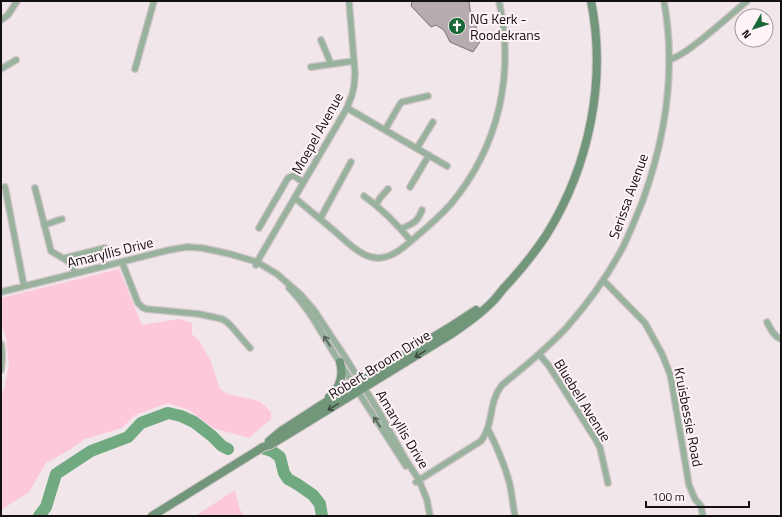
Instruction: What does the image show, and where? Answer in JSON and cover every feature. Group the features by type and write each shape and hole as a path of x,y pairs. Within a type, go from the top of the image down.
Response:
{"street":[{"path":"1,20 8,15 17,1"},
{"path":"136,69 154,1"},
{"name":"Moepel Avenue","path":"256,263 347,108 352,95 355,73 348,1"},
{"path":"294,198 357,250 370,257 382,258 396,253 432,224 458,195 477,166 492,132 500,104 505,71 503,21 499,1"},
{"name":"Robert Broom Drive","path":"152,516 264,447 285,436 501,292 530,258 546,234 568,195 583,155 593,110 597,76 596,40 592,1"},
{"name":"Serissa Avenue","path":"418,481 481,441 488,429 493,401 498,390 540,354 585,305 603,280 632,229 651,177 663,129 669,70 664,1"},
{"path":"669,60 686,52 747,1"},
{"path":"321,40 331,64"},
{"path":"1,70 16,60"},
{"path":"311,67 354,61"},
{"path":"385,130 402,102 428,96"},
{"path":"347,108 448,166"},
{"path":"417,148 433,122"},
{"path":"410,187 429,155"},
{"path":"320,219 351,162"},
{"path":"259,228 288,178 294,176 303,182"},
{"path":"5,188 24,286"},
{"path":"35,188 51,251 66,258 71,263 75,273"},
{"path":"376,205 388,189"},
{"path":"364,196 376,205 411,241"},
{"path":"401,229 416,222 422,210"},
{"path":"44,225 62,219"},
{"name":"Amaryllis Drive","path":"1,292 169,250 187,247 202,248 230,254 256,263 277,274 289,284 314,310 359,387 418,481 427,500 430,516"},
{"path":"66,258 105,248"},
{"path":"122,262 138,303 142,307 146,309 199,314 222,318 250,348"},
{"name":"Amaryllis Drive","path":"256,263 280,280 296,296 340,362 359,387"},
{"name":"Kruisbessie Road","path":"603,280 645,323 662,354 670,374 689,485 695,499 701,506 703,516"},
{"path":"767,322 775,336 781,339"},
{"path":"1,344 1,370"},
{"name":"Bluebell Avenue","path":"540,354 596,440 600,448 608,483"},
{"path":"318,407 334,393 339,386 341,374 340,362"},
{"name":"Robert Broom Drive","path":"264,447 281,431 318,407 359,387"},
{"path":"488,429 507,474 515,516"}],"shaded area":[{"path":"119,269 142,325 179,319 192,323 192,334 200,342 211,362 220,389 227,394 259,401 271,412 271,419 249,438 213,428 189,410 168,403 135,415 122,428 85,439 46,463 29,492 1,510 1,400 9,366 6,339 1,321 1,298"},
{"path":"235,490 240,510 245,516 195,516"}],"building":[{"name":"NG Kerk - Roodekrans","path":"412,1 469,1 471,17 477,23 476,27 480,34 485,34 473,52 450,42 444,30 436,25 431,27 411,6"}],"waterway":[{"path":"39,516 46,507 56,474 91,451 128,437 141,423 168,413 181,416 194,422 222,446 228,449"},
{"path":"265,449 272,451 280,457 284,473 288,479 313,495 320,504 322,516"}],"place":[{"name":"NG Kerk - Roodekrans","path":"457,26"}]}
